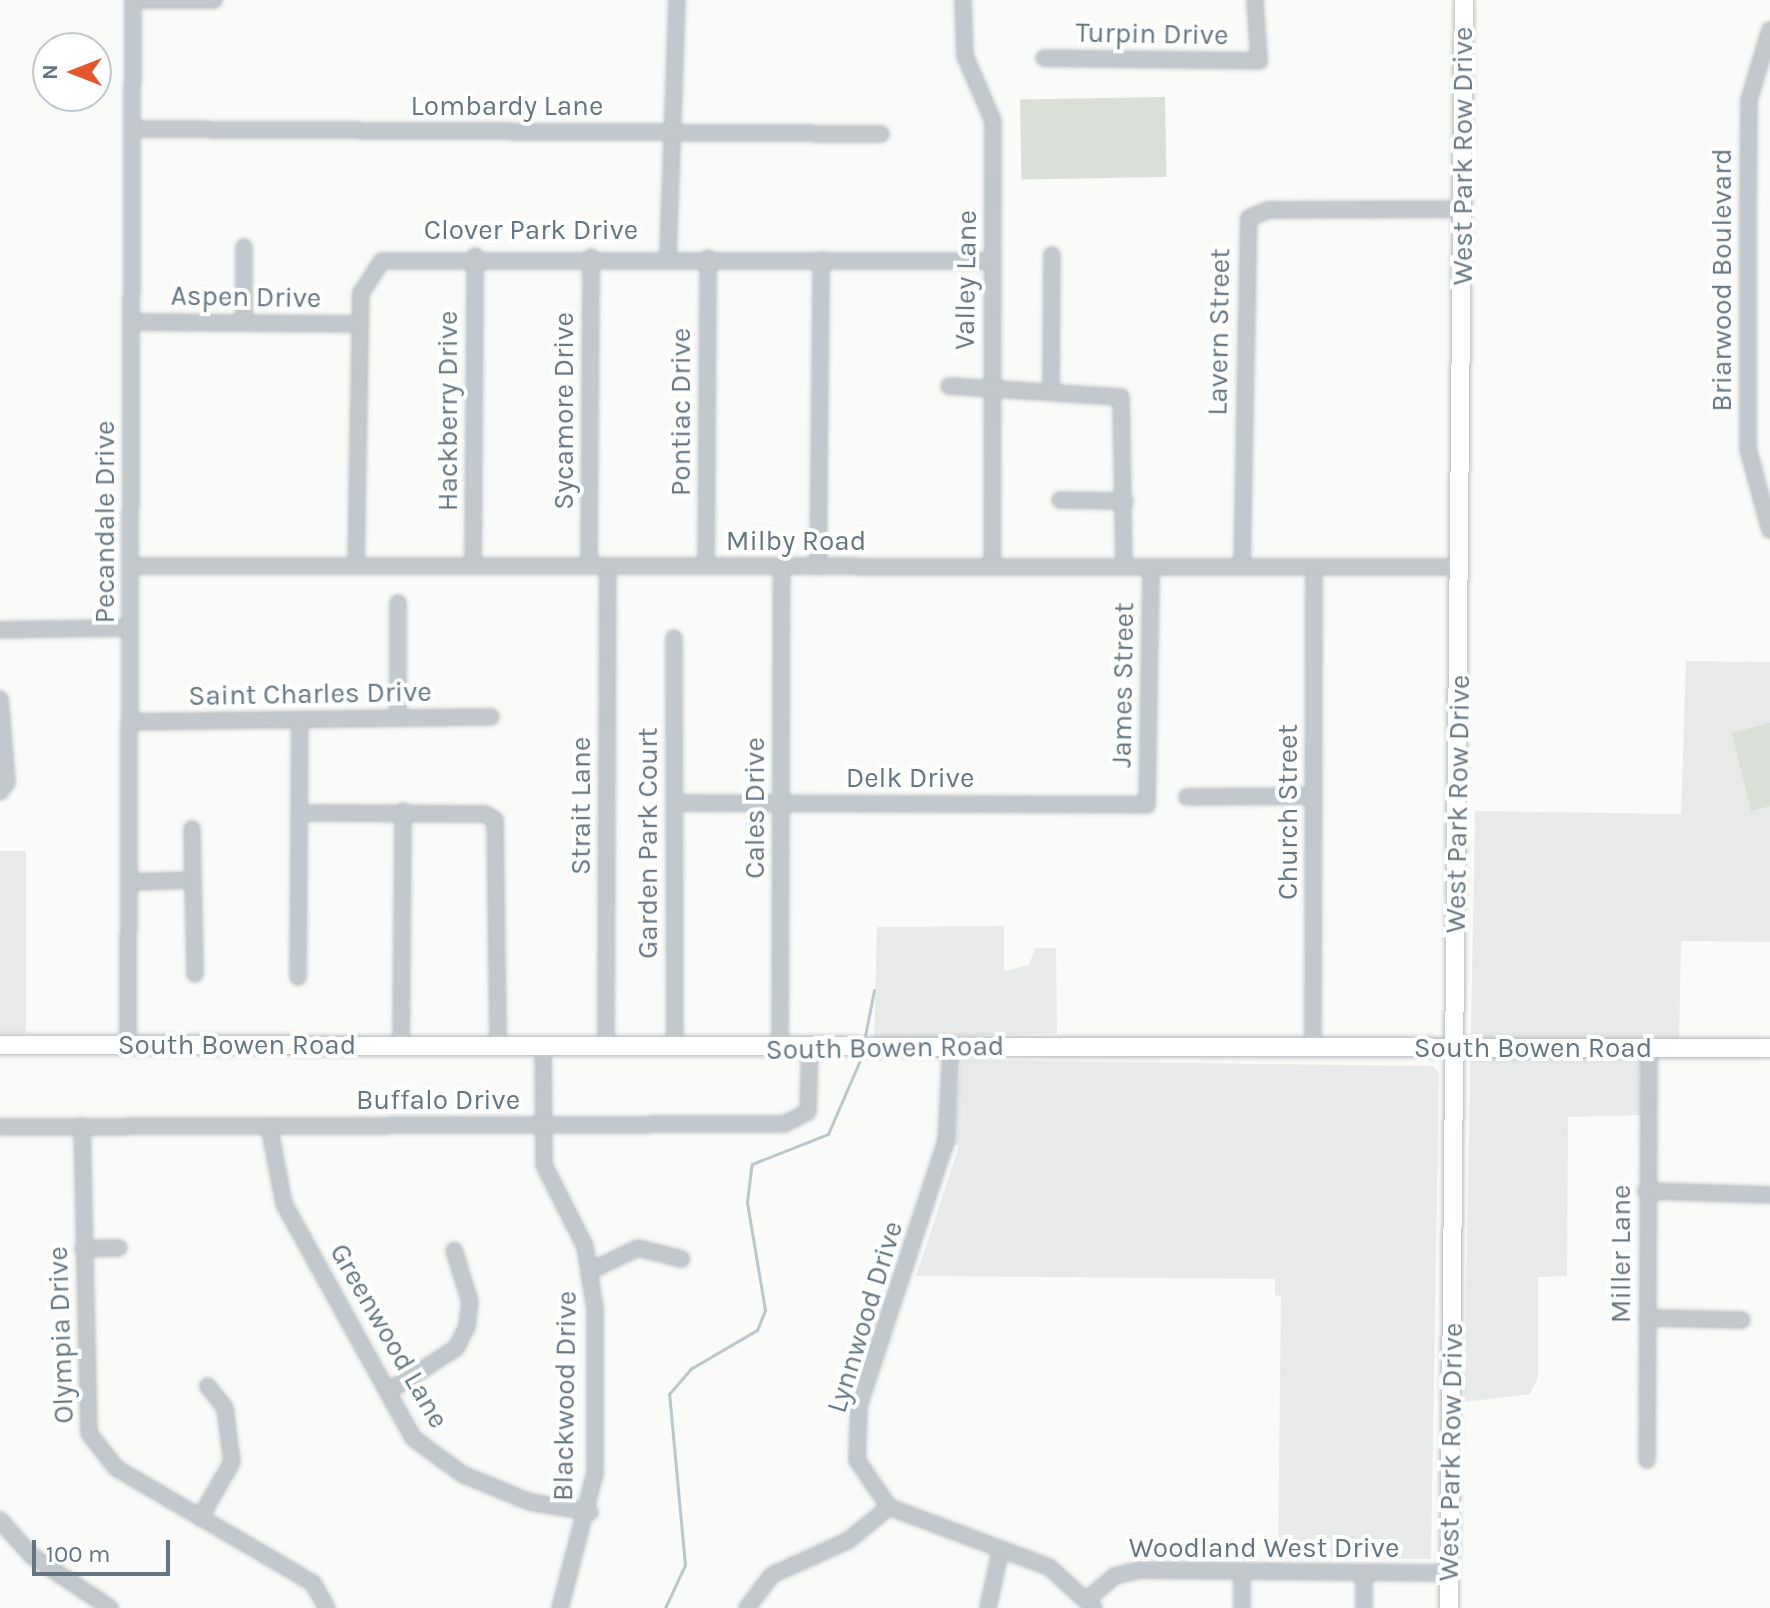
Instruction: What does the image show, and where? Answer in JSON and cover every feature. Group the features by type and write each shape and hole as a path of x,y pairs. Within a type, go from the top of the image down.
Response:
{"main road":[{"name":"West Park Row Drive","path":"1449,1608 1464,0"},
{"name":"South Bowen Road","path":"0,1045 128,1043 498,1048 606,1045 780,1049 1313,1045 1456,1049 1770,1048"}],"street":[{"path":"133,0 214,0"},
{"name":"Pecandale Drive","path":"128,1043 133,0"},
{"path":"668,257 677,0"},
{"name":"Valley Lane","path":"963,0 965,56 993,121 990,386 992,567"},
{"name":"Turpin Drive","path":"1044,58 1259,61 1255,0"},
{"name":"Briarwood Boulevard","path":"1770,30 1749,100 1748,210 1748,449 1770,530"},
{"name":"Lombardy Lane","path":"133,129 881,134"},
{"name":"Lavern Street","path":"1242,567 1249,218 1268,210 1463,209"},
{"path":"244,247 244,323"},
{"path":"1051,390 1052,255"},
{"name":"Clover Park Drive","path":"356,566 361,293 382,261 475,256 992,261"},
{"name":"Hackberry Drive","path":"473,566 475,256"},
{"name":"Sycamore Drive","path":"589,566 591,257"},
{"name":"Pontiac Drive","path":"706,566 708,258"},
{"path":"818,567 821,260"},
{"name":"Aspen Drive","path":"132,322 360,324"},
{"path":"949,386 1051,390 1123,400 1124,567"},
{"path":"1060,500 1125,501"},
{"name":"Milby Road","path":"131,566 1461,567"},
{"name":"Strait Lane","path":"606,1045 608,566"},
{"name":"Cales Drive","path":"780,1049 782,566"},
{"name":"James Street","path":"1147,805 1151,567"},
{"name":"Church Street","path":"1313,1045 1314,579"},
{"path":"398,603 398,717"},
{"path":"0,630 130,628"},
{"name":"Garden Park Court","path":"674,638 675,1048"},
{"path":"0,699 7,782 0,792"},
{"name":"Saint Charles Drive","path":"130,722 491,717"},
{"path":"298,977 300,722"},
{"path":"1187,797 1314,796"},
{"name":"Delk Drive","path":"674,803 1147,805"},
{"path":"301,813 403,811 495,820 498,1048"},
{"path":"401,1047 403,811"},
{"path":"192,829 195,974"},
{"path":"129,882 193,880"},
{"name":"Blackwood Drive","path":"543,1046 543,1125 550,1183 592,1270 590,1512 560,1608"},
{"name":"Lynnwood Drive","path":"889,1507 857,1460 859,1405 938,1176 950,1119 951,1047"},
{"name":"Miller Lane","path":"1647,1460 1649,1047"},
{"name":"Buffalo Drive","path":"0,1127 799,1122 810,1103 810,1049"},
{"name":"Olympia Drive","path":"82,1126 89,1433 116,1468 313,1583 327,1608"},
{"name":"Greenwood Lane","path":"269,1126 284,1204 413,1438 436,1461 530,1502 590,1512"},
{"path":"1646,1191 1770,1195"},
{"path":"83,1249 119,1248"},
{"path":"592,1270 638,1248 682,1259"},
{"path":"389,1391 456,1348 467,1326 470,1302 454,1250"},
{"path":"1647,1318 1742,1320"},
{"path":"200,1518 232,1462 225,1408 208,1386"},
{"path":"747,1608 772,1575 849,1540 889,1507 1000,1553 1049,1567 1091,1604"},
{"path":"0,1520 32,1556 110,1608"},
{"path":"988,1608 1000,1553"},
{"path":"1242,1571 1242,1608"},
{"name":"Woodland West Drive","path":"1091,1604 1124,1572 1450,1573"},
{"path":"1364,1573 1364,1608"}],"shaded area":[{"path":"1165,97 1166,177 1021,180 1020,100"},
{"path":"1686,661 1770,662 1770,942 1681,941 1679,1042 1643,1041 1643,1115 1568,1117 1567,1276 1538,1277 1538,1377 1530,1394 1464,1402 1475,811 1681,814"},
{"path":"1770,723 1770,806 1751,811 1732,733"},
{"path":"0,851 26,851 26,1033 0,1033"},
{"path":"1004,926 1004,971 1029,965 1035,948 1056,948 1057,1033 874,1039 877,927"},
{"path":"961,1060 1433,1066 1439,1073 1431,1559 1278,1559 1281,1296 1275,1295 1275,1279 916,1276 959,1146 953,1145"}],"waterway":[{"path":"864,1041 874,990"},
{"path":"665,1608 685,1565 669,1394 692,1368 757,1330 765,1310 747,1202 752,1164 828,1134 863,1053"}]}
